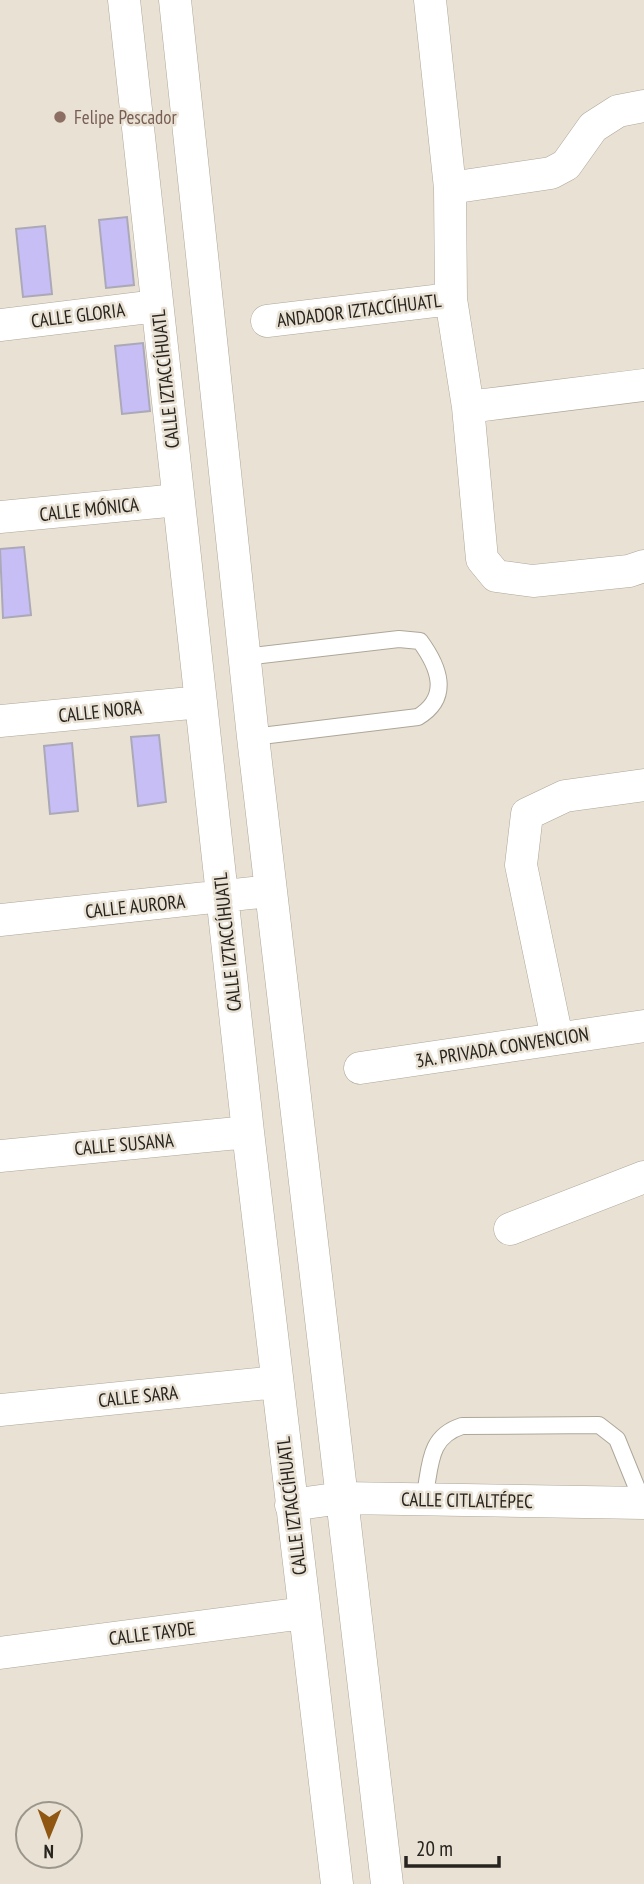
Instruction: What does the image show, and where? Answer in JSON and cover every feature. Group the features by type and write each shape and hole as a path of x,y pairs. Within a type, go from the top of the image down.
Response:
{"street":[{"name":"CALLE IZTACCÍHUATL","path":"124,0 221,896 337,1884"},
{"path":"175,0 270,891 387,1884"},
{"path":"430,0 450,188 451,299 468,407 482,559 496,576 533,581 629,571 644,565"},
{"path":"450,188 551,173 566,165 593,127 618,111 644,106"},
{"name":"ANDADOR IZTACCÍHUATL","path":"267,321 451,299"},
{"name":"CALLE GLORIA","path":"0,325 157,306"},
{"path":"468,407 644,385"},
{"name":"CALLE MÓNICA","path":"0,517 178,500"},
{"name":"CALLE NORA","path":"0,721 201,702"},
{"path":"557,1038 521,865 527,814 565,796 644,785"},
{"name":"CALLE AURORA","path":"0,920 270,891"},
{"name":"3A. PRIVADA CONVENCION","path":"360,1068 644,1026"},
{"name":"CALLE SUSANA","path":"0,1156 248,1132"},
{"path":"510,1228 644,1177"},
{"name":"CALLE SARA","path":"0,1409 276,1382"},
{"name":"CALLE CITLALTÉPEC","path":"291,1505 342,1499 643,1503"},
{"name":"CALLE TAYDE","path":"0,1653 304,1613"}],"lane":[{"path":"244,657 399,639 420,642 434,661 439,694 433,708 418,717 253,737"},
{"path":"424,1499 437,1441 446,1431 462,1426 570,1423 600,1425 617,1439 643,1503"}],"building":[{"path":"127,217 134,285 106,288 99,220"},
{"path":"45,226 52,294 23,297 16,229"},
{"path":"143,343 150,411 122,414 115,346"},
{"path":"24,547 31,615 3,618 0,549"},
{"path":"159,735 166,802 138,806 131,737"},
{"path":"72,743 78,811 50,814 44,746"}],"place":[{"name":"Felipe Pescador","path":"60,117"}]}
